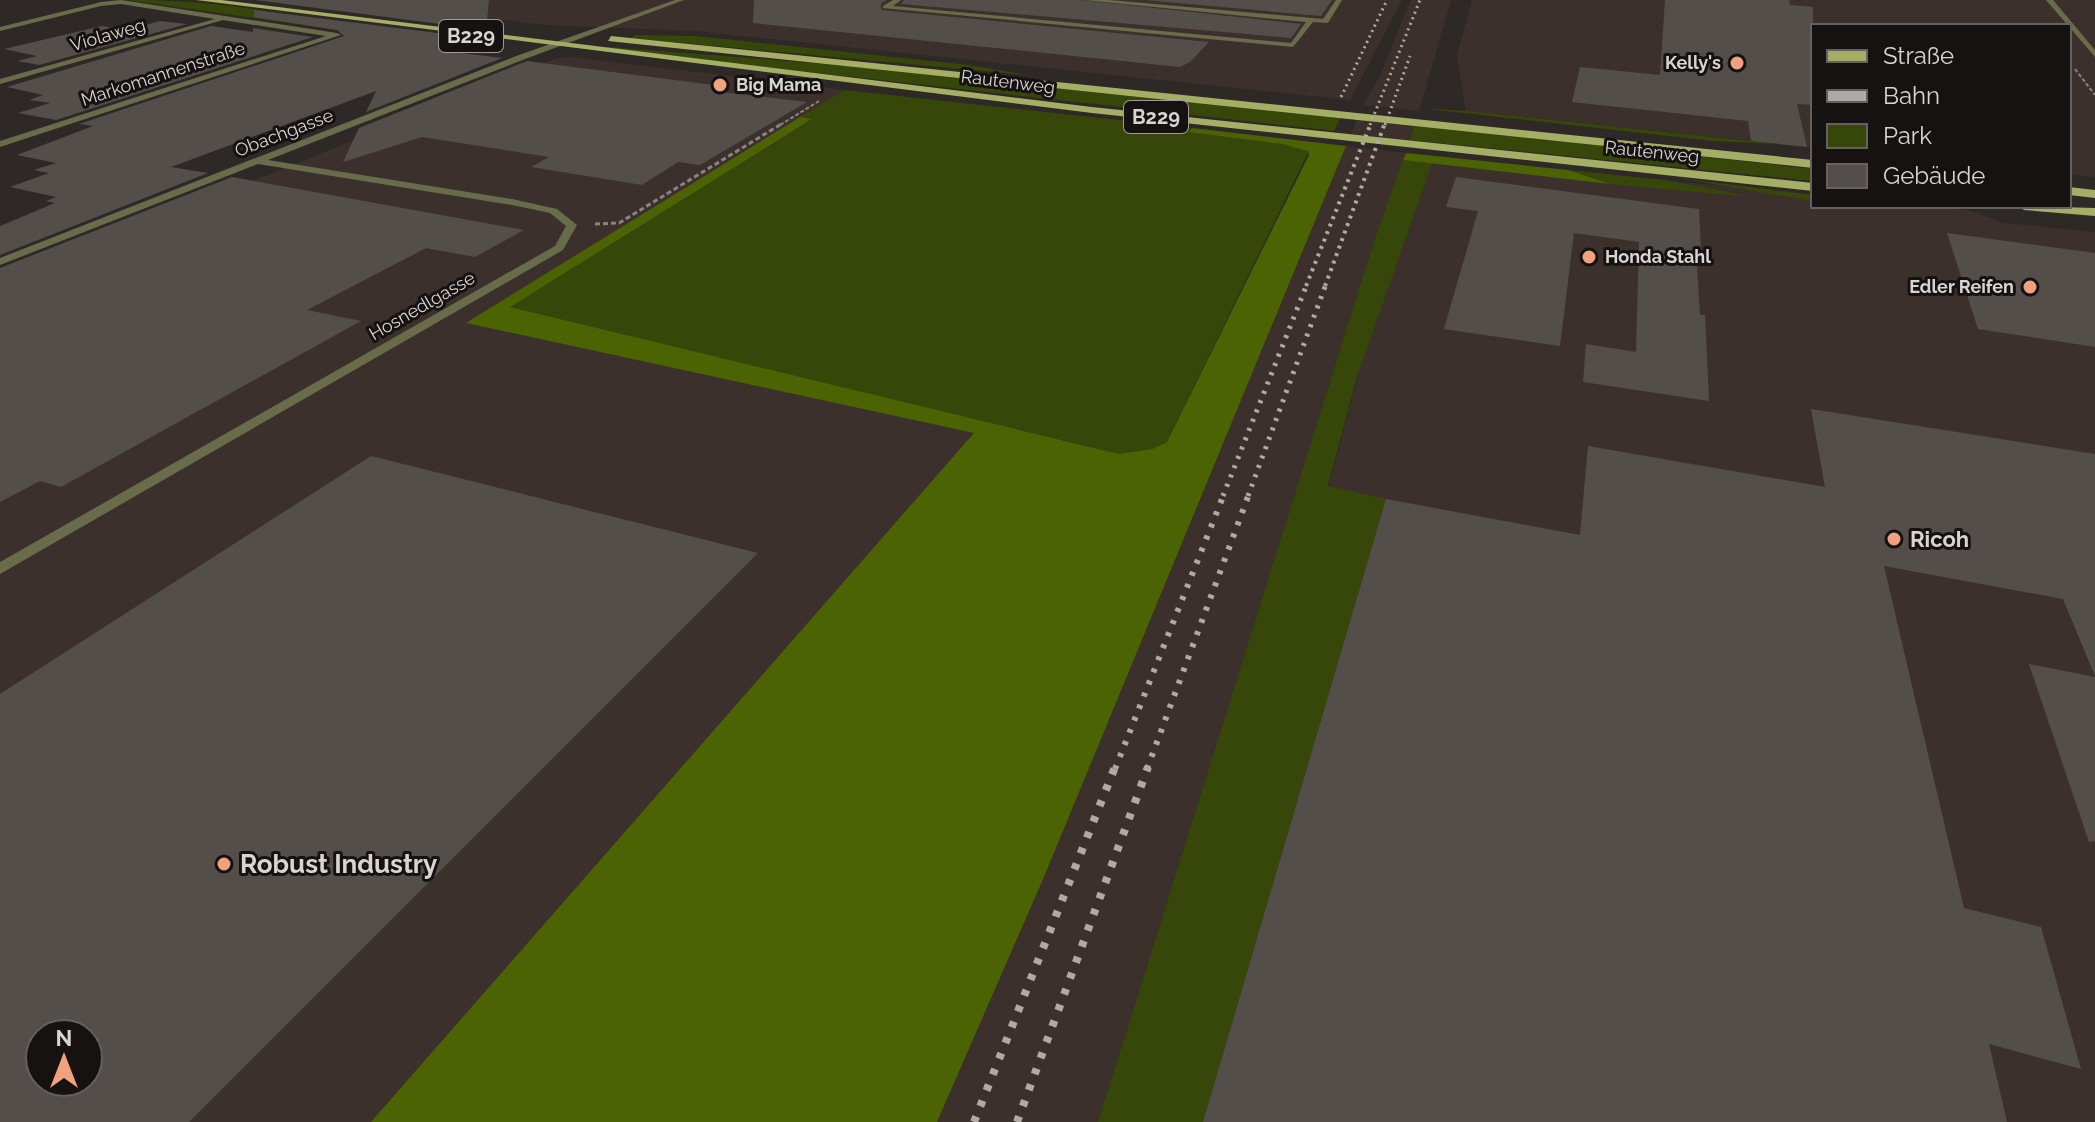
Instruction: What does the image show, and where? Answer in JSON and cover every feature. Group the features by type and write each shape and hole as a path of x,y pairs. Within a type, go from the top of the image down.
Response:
{"main road":[{"name":"Rautenweg","path":"200,0 1092,110 1811,187"},
{"name":"Rautenweg","path":"281,0 581,36 1811,164"},
{"path":"2071,191 2095,194"},
{"path":"2048,208 2095,212"}],"street":[{"name":"Obachgasse","path":"0,262 681,0"},
{"path":"898,0 885,7 1293,45 1311,20"},
{"path":"1087,0 1325,21 1339,0"},
{"path":"2049,0 2069,24"},
{"path":"0,29 101,4 121,2 225,18"},
{"name":"Markomannenstraße","path":"0,144 337,35 225,18"},
{"name":"Violaweg","path":"0,82 225,18"},
{"path":"2071,26 2095,55"},
{"name":"Hosnedlgasse","path":"0,569 559,248 572,225 553,211 512,202 257,161"}],"path":[{"path":"2071,65 2095,95"},
{"path":"605,223 619,223 827,96"}],"shaded area":[{"path":"340,0 1402,0 1350,100 695,31 544,25"},
{"path":"1411,0 1451,0 1419,111 1363,105 1378,80"},
{"path":"1472,0 2095,0 2095,177 2071,174 2071,24 1811,24 1811,147 1466,111 1457,56"},
{"path":"572,57 845,90 467,323 1171,474 862,1122 0,1122 0,283 557,58"},
{"path":"1357,119 1415,125 1410,140 1351,134"},
{"path":"1346,146 1406,153 1375,238 1098,1122 937,1122 1044,877"},
{"path":"1416,156 1811,195 1811,208 1946,208 1967,210 2004,223 2095,232 2095,1122 1161,1122"}],"green space":[{"path":"128,0 234,6 338,30"},
{"path":"636,35 696,36 969,65 1027,75 631,38"},
{"path":"604,49 851,66 1341,117 1334,131"},
{"path":"845,90 1192,128 1190,131 1282,144 1309,151 1167,442 1152,449 1119,454 509,307 811,120 800,117"},
{"path":"1420,108 1466,111 1779,144 1713,141"},
{"path":"800,117 812,119 510,307 1119,454 1152,449 1167,442 1309,155 1308,151 1282,144 1189,132 1192,128 1346,146 1044,877 937,1122 371,1122 974,433 466,323"},
{"path":"1415,125 1811,169 1811,181 1410,140"},
{"path":"1406,153 1568,170 1610,184 1403,160"},
{"path":"1403,160 1432,163 1357,377 1328,486 1386,499 1203,1122 1098,1122 1375,238"},
{"path":"1568,170 1665,180 1753,197 1610,184"},
{"path":"1678,178 1811,195 1811,201"}],"building":[{"path":"255,0 489,0 486,30"},
{"path":"754,0 887,0 881,3 881,10 1209,42 1190,62 1180,67 753,23"},
{"path":"904,0 1081,0 1301,24 1291,38 901,4"},
{"path":"1144,0 1332,0 1321,16"},
{"name":"Kelly's","path":"1665,0 1789,0 1790,5 1813,7 1811,105 1797,104 1807,147 1751,141 1748,121 1572,102 1580,67 1660,75"},
{"path":"254,10 485,39 454,52 502,58 366,112 376,91 171,167 208,173 0,255 0,226 55,203 46,201 56,197 10,187 49,173 34,170 56,163 17,155 93,126 79,124 344,36 337,30 254,17"},
{"path":"160,21 187,24 39,65 17,61 37,56 4,49 102,26 128,30"},
{"path":"211,26 253,32 253,28 313,37 56,120 18,113 50,103 29,100 43,95 7,87"},
{"path":"527,61 729,87 721,92 807,102 700,165 678,162 642,185 531,167 549,157 422,137 343,162 359,128"},
{"path":"232,177 524,230 475,257 426,248 307,310 361,321 61,487 40,481 0,502 0,268"},
{"path":"1456,177 1699,209 1701,250 1696,249 1700,315 1705,315 1709,401 1583,382 1586,344 1636,352 1639,242 1574,233 1560,346 1444,329 1478,211 1446,207"},
{"name":"Edler Reifen","path":"1947,233 2095,253 2095,347 1978,329"},
{"path":"1811,409 2095,454 2095,676 2063,599 1884,566 1964,908 2041,927 2081,1069 1989,1044 2007,1122 1203,1122 1386,499 1580,535 1588,446 1825,487"},
{"name":"Robust Industry","path":"371,456 758,553 189,1122 0,1122 0,694"},
{"path":"2029,664 2095,677 2095,841 2089,842"}],"railway":[{"path":"1341,97 1387,0"},
{"path":"1370,125 1420,0"},
{"path":"1385,125 1410,56"},
{"path":"1306,286 1371,123"},
{"path":"1325,286 1385,123"},
{"path":"1223,496 1307,284"},
{"path":"1248,496 1326,284"},
{"path":"1115,769 1224,494"},
{"path":"1147,769 1249,494"},
{"path":"974,1122 1115,767"},
{"path":"1017,1122 1148,767"}],"place":[{"name":"Kelly's","path":"1737,63"},
{"name":"Big Mama","path":"720,85"},
{"name":"Honda Stahl","path":"1589,257"},
{"name":"Edler Reifen","path":"2030,287"},
{"name":"Ricoh","path":"1894,539"},
{"name":"Robust Industry","path":"224,864"}]}
